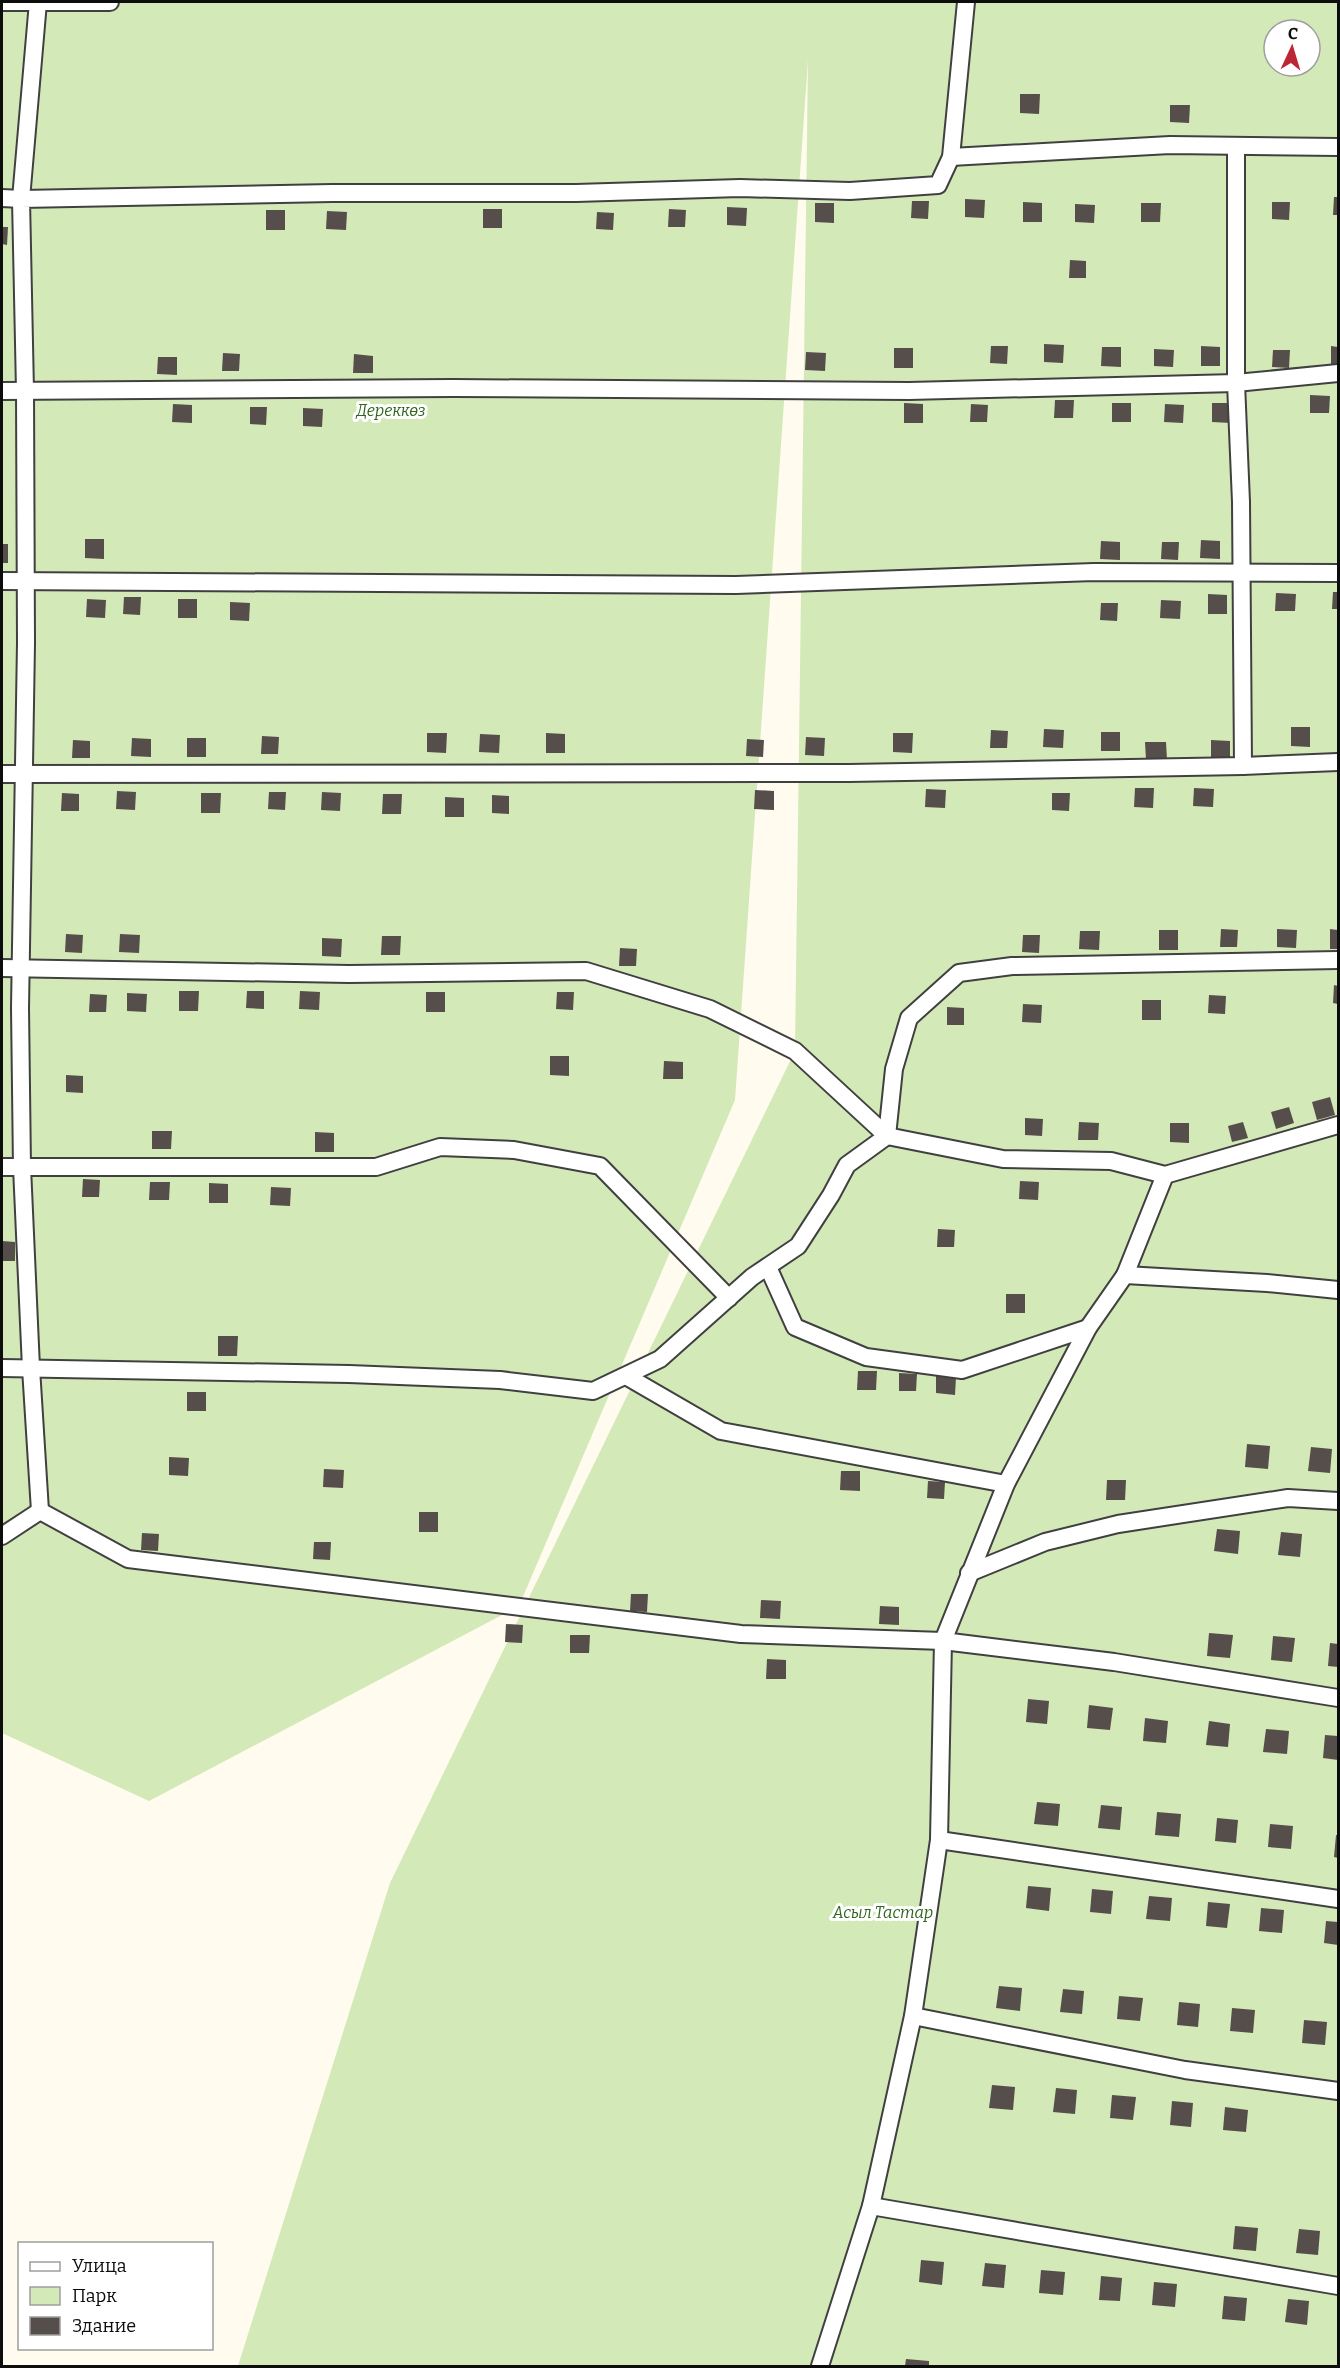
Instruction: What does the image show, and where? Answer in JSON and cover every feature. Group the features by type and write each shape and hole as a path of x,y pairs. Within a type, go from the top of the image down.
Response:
{"street":[{"path":"2,2 110,2"},
{"path":"38,2 21,199 25,391 21,968 22,1167 40,1511"},
{"path":"2,198 332,193 576,193 740,188 850,191 938,185 951,158 966,2"},
{"path":"951,158 1170,145 1338,147"},
{"path":"1236,146 1236,383 1241,502 1243,766"},
{"path":"2,390 441,388 909,391 1236,383 1338,373"},
{"path":"2,581 736,585 1094,572 1338,573"},
{"path":"2,774 849,773 1243,766 1338,762"},
{"path":"2,1368 349,1374 500,1380 593,1391 660,1359 729,1298 798,1246 831,1195 847,1165 887,1136 894,1070 909,1018 958,973 1012,966 1338,960"},
{"path":"2,968 350,974 586,971 710,1009 795,1051 887,1136 1003,1159 1111,1161 1165,1175 1338,1125"},
{"path":"2,1167 376,1167 440,1147 525,1152 600,1166 729,1298"},
{"path":"820,2367 871,2206 913,2016 939,1840 943,1641 1006,1484 1088,1328 1125,1275 1165,1175"},
{"path":"768,1267 795,1327 866,1357 962,1370 1088,1328"},
{"path":"1125,1275 1267,1283 1338,1290"},
{"path":"626,1376 721,1431 1006,1484"},
{"path":"969,1573 1045,1542 1118,1524 1288,1498 1338,1500"},
{"path":"2,1536 40,1511"},
{"path":"40,1511 128,1559 741,1634 943,1641 1114,1662 1338,1698"},
{"path":"939,1840 1338,1899"},
{"path":"913,2016 1185,2070 1338,2091"},
{"path":"871,2206 1338,2286"}],"green space":[{"path":"2,2 1338,2 1338,2366 238,2366 390,1883 795,1051 808,60 735,1100 519,1606 149,1801 2,1733"}],"building":[{"path":"1020,94 1040,94 1039,114 1020,113"},
{"path":"1170,105 1190,105 1189,123 1170,122"},
{"path":"1334,197 1338,197 1338,215 1333,215"},
{"path":"965,199 985,200 984,218 965,217"},
{"path":"912,201 929,201 928,219 911,218"},
{"path":"1023,202 1042,203 1042,222 1023,222"},
{"path":"1272,202 1290,202 1289,220 1272,219"},
{"path":"815,203 834,203 834,223 815,222"},
{"path":"1141,203 1161,203 1160,222 1141,222"},
{"path":"1075,204 1095,205 1094,223 1075,222"},
{"path":"727,207 747,208 746,226 727,225"},
{"path":"483,209 502,209 502,228 483,228"},
{"path":"669,209 686,210 685,227 668,227"},
{"path":"266,210 285,210 285,230 266,230"},
{"path":"327,211 347,212 346,230 326,229"},
{"path":"597,212 614,213 613,230 596,229"},
{"path":"2,227 8,227 7,245 2,244"},
{"path":"1070,260 1086,261 1086,278 1069,278"},
{"path":"1044,344 1064,345 1063,363 1044,362"},
{"path":"991,346 1008,346 1007,364 990,363"},
{"path":"1201,346 1220,347 1220,366 1201,366"},
{"path":"1331,346 1338,347 1338,366 1331,366"},
{"path":"1102,347 1121,347 1121,367 1101,366"},
{"path":"894,348 913,348 913,368 894,368"},
{"path":"1154,349 1174,350 1173,367 1154,366"},
{"path":"1273,350 1290,350 1289,368 1272,367"},
{"path":"806,352 826,353 825,371 805,370"},
{"path":"223,353 240,354 239,371 222,371"},
{"path":"354,354 373,356 373,373 353,373"},
{"path":"158,357 177,357 177,375 157,374"},
{"path":"1310,395 1330,396 1329,413 1310,413"},
{"path":"1055,400 1074,400 1073,418 1054,418"},
{"path":"904,403 923,404 923,423 904,423"},
{"path":"1112,403 1131,403 1131,422 1112,422"},
{"path":"1212,403 1231,403 1231,423 1212,422"},
{"path":"173,404 192,405 192,423 172,422"},
{"path":"971,404 988,405 987,422 970,422"},
{"path":"1165,404 1184,405 1183,423 1164,422"},
{"path":"250,407 267,407 266,425 250,424"},
{"path":"303,408 323,409 322,427 303,426"},
{"path":"85,539 104,539 104,559 85,558"},
{"path":"1201,540 1220,541 1220,559 1200,558"},
{"path":"1101,541 1120,542 1120,560 1100,559"},
{"path":"1162,542 1179,542 1178,560 1161,559"},
{"path":"2,544 8,544 8,563 2,563"},
{"path":"1333,592 1338,592 1338,609 1332,609"},
{"path":"1276,593 1296,594 1295,611 1275,611"},
{"path":"1208,594 1227,595 1227,614 1208,614"},
{"path":"124,597 141,597 140,615 123,614"},
{"path":"87,599 106,600 105,618 86,617"},
{"path":"178,599 197,599 197,618 178,618"},
{"path":"1161,600 1181,601 1180,619 1160,618"},
{"path":"230,602 250,603 249,621 230,620"},
{"path":"1101,603 1118,603 1117,621 1100,620"},
{"path":"1291,727 1310,727 1310,747 1291,746"},
{"path":"1044,729 1064,730 1063,748 1043,747"},
{"path":"991,730 1008,731 1007,748 990,748"},
{"path":"1101,732 1120,732 1120,751 1101,751"},
{"path":"427,733 447,733 446,753 427,752"},
{"path":"546,733 565,734 565,753 546,753"},
{"path":"893,733 913,733 912,753 893,752"},
{"path":"480,734 500,735 499,753 479,752"},
{"path":"262,736 279,737 278,754 261,754"},
{"path":"806,737 825,738 824,756 805,755"},
{"path":"132,738 151,739 151,757 131,756"},
{"path":"187,738 206,738 206,757 187,757"},
{"path":"747,739 764,740 763,757 746,756"},
{"path":"73,740 90,741 90,758 72,758"},
{"path":"1211,740 1230,741 1230,760 1211,760"},
{"path":"1145,742 1166,742 1167,760 1146,760"},
{"path":"1135,788 1154,788 1153,808 1134,807"},
{"path":"1194,788 1214,789 1213,807 1193,806"},
{"path":"926,789 946,790 945,808 925,807"},
{"path":"755,790 774,791 774,810 754,809"},
{"path":"117,791 136,792 135,810 116,809"},
{"path":"269,792 286,792 285,810 268,809"},
{"path":"322,792 341,793 340,811 321,810"},
{"path":"62,793 79,794 79,811 61,811"},
{"path":"201,793 221,793 220,813 201,813"},
{"path":"1052,793 1070,793 1069,811 1052,810"},
{"path":"383,794 402,794 401,814 382,814"},
{"path":"492,795 509,796 509,814 492,813"},
{"path":"445,797 464,798 464,817 445,817"},
{"path":"1221,929 1238,930 1237,947 1220,947"},
{"path":"1277,929 1297,930 1296,948 1277,947"},
{"path":"1330,929 1338,930 1338,949 1330,949"},
{"path":"1159,930 1178,930 1178,950 1159,950"},
{"path":"1080,931 1100,931 1099,950 1079,949"},
{"path":"66,934 83,935 82,953 65,952"},
{"path":"120,934 140,935 139,953 119,952"},
{"path":"1023,935 1040,935 1039,953 1022,952"},
{"path":"382,936 401,936 400,955 381,955"},
{"path":"322,938 342,939 341,957 322,956"},
{"path":"620,948 637,949 636,966 619,966"},
{"path":"1334,985 1338,986 1338,1004 1333,1003"},
{"path":"179,991 199,991 198,1011 179,1011"},
{"path":"247,991 264,991 264,1009 246,1008"},
{"path":"300,991 320,992 319,1010 299,1009"},
{"path":"426,992 445,992 445,1012 426,1012"},
{"path":"557,992 574,992 573,1010 556,1009"},
{"path":"127,993 147,994 146,1012 127,1011"},
{"path":"90,994 107,995 106,1012 89,1012"},
{"path":"1209,995 1226,996 1225,1014 1208,1013"},
{"path":"1142,1000 1161,1000 1161,1020 1142,1020"},
{"path":"1023,1004 1042,1005 1041,1023 1022,1022"},
{"path":"947,1007 964,1008 964,1025 947,1025"},
{"path":"550,1056 569,1056 569,1076 550,1075"},
{"path":"664,1061 683,1062 683,1079 663,1079"},
{"path":"66,1075 83,1076 83,1093 66,1092"},
{"path":"1330,1097 1335,1115 1317,1120 1312,1102"},
{"path":"1289,1107 1294,1123 1276,1129 1271,1112"},
{"path":"1025,1118 1043,1119 1042,1136 1025,1135"},
{"path":"1079,1122 1099,1123 1098,1140 1078,1140"},
{"path":"1243,1122 1248,1138 1232,1142 1228,1126"},
{"path":"1170,1123 1189,1123 1189,1143 1170,1142"},
{"path":"152,1131 172,1131 171,1149 152,1149"},
{"path":"315,1132 334,1133 334,1152 315,1152"},
{"path":"83,1179 100,1180 99,1197 82,1197"},
{"path":"1020,1181 1039,1182 1038,1200 1019,1199"},
{"path":"150,1182 170,1182 169,1200 149,1200"},
{"path":"209,1183 228,1184 228,1203 209,1203"},
{"path":"271,1187 291,1188 290,1206 270,1205"},
{"path":"938,1229 955,1230 954,1247 937,1247"},
{"path":"2,1241 15,1242 15,1261 2,1261"},
{"path":"1006,1294 1025,1294 1025,1313 1006,1313"},
{"path":"218,1336 238,1336 237,1356 218,1356"},
{"path":"858,1371 877,1371 876,1390 857,1390"},
{"path":"899,1373 917,1374 916,1391 899,1391"},
{"path":"936,1376 956,1377 955,1395 936,1393"},
{"path":"187,1392 206,1392 206,1411 187,1411"},
{"path":"1247,1444 1270,1446 1268,1469 1245,1467"},
{"path":"1311,1447 1332,1449 1330,1473 1308,1471"},
{"path":"169,1457 189,1458 188,1476 169,1475"},
{"path":"324,1469 344,1470 343,1488 323,1487"},
{"path":"841,1471 860,1471 860,1491 840,1490"},
{"path":"1107,1480 1126,1480 1125,1500 1106,1500"},
{"path":"928,1481 945,1482 944,1499 927,1498"},
{"path":"419,1512 438,1512 438,1532 419,1532"},
{"path":"1217,1529 1240,1531 1238,1554 1214,1551"},
{"path":"1281,1532 1302,1534 1300,1557 1278,1555"},
{"path":"142,1533 159,1534 158,1551 141,1550"},
{"path":"314,1542 331,1542 330,1560 313,1559"},
{"path":"631,1594 648,1594 647,1612 630,1611"},
{"path":"761,1600 781,1601 780,1619 760,1618"},
{"path":"880,1606 899,1607 899,1625 879,1624"},
{"path":"506,1624 523,1625 522,1643 505,1642"},
{"path":"1209,1633 1233,1635 1230,1658 1207,1656"},
{"path":"570,1635 590,1635 589,1653 570,1653"},
{"path":"1273,1636 1295,1638 1292,1662 1271,1660"},
{"path":"1330,1643 1338,1644 1338,1667 1328,1666"},
{"path":"767,1659 786,1660 786,1679 766,1679"},
{"path":"1028,1699 1049,1701 1047,1724 1026,1722"},
{"path":"1089,1705 1113,1708 1110,1730 1087,1728"},
{"path":"1145,1718 1168,1721 1166,1743 1143,1741"},
{"path":"1209,1721 1230,1724 1228,1747 1206,1745"},
{"path":"1266,1729 1289,1731 1287,1754 1263,1752"},
{"path":"1325,1735 1338,1736 1338,1760 1323,1758"},
{"path":"1037,1802 1060,1804 1058,1826 1034,1824"},
{"path":"1101,1805 1122,1807 1120,1830 1098,1828"},
{"path":"1157,1812 1181,1814 1179,1837 1155,1835"},
{"path":"1217,1818 1238,1820 1236,1843 1215,1841"},
{"path":"1270,1824 1293,1826 1291,1849 1268,1847"},
{"path":"1336,1835 1338,1835 1338,1858 1334,1857"},
{"path":"1028,1886 1051,1888 1049,1911 1026,1908"},
{"path":"1092,1889 1113,1891 1111,1914 1090,1912"},
{"path":"1149,1896 1172,1898 1170,1921 1146,1919"},
{"path":"1208,1902 1230,1904 1227,1928 1206,1926"},
{"path":"1261,1908 1284,1910 1282,1933 1259,1931"},
{"path":"1326,1921 1338,1922 1338,1945 1324,1943"},
{"path":"999,1986 1022,1988 1020,2011 996,2008"},
{"path":"1063,1989 1084,1991 1082,2014 1060,2012"},
{"path":"1119,1996 1143,1998 1140,2021 1117,2019"},
{"path":"1179,2002 1200,2004 1198,2027 1177,2025"},
{"path":"1232,2008 1255,2010 1253,2033 1230,2031"},
{"path":"1304,2020 1327,2022 1325,2045 1302,2043"},
{"path":"992,2085 1015,2087 1013,2110 989,2108"},
{"path":"1056,2088 1077,2090 1075,2114 1053,2112"},
{"path":"1112,2095 1136,2097 1133,2120 1110,2118"},
{"path":"1172,2101 1193,2103 1191,2127 1170,2125"},
{"path":"1225,2107 1248,2110 1246,2132 1223,2130"},
{"path":"1235,2226 1258,2228 1256,2251 1233,2249"},
{"path":"1299,2229 1320,2231 1318,2255 1296,2253"},
{"path":"921,2260 944,2262 942,2285 919,2282"},
{"path":"985,2263 1006,2265 1004,2288 982,2286"},
{"path":"1041,2270 1065,2272 1063,2295 1039,2293"},
{"path":"1101,2276 1122,2278 1120,2301 1099,2300"},
{"path":"1154,2282 1177,2284 1175,2307 1152,2305"},
{"path":"1224,2296 1247,2298 1245,2321 1222,2319"},
{"path":"1288,2299 1309,2301 1307,2325 1285,2322"},
{"path":"906,2359 929,2361 929,2366 905,2366"}],"park label":[{"name":"Дереккөз","path":"391,410"},
{"name":"Асыл Тастар","path":"883,1912"}]}
